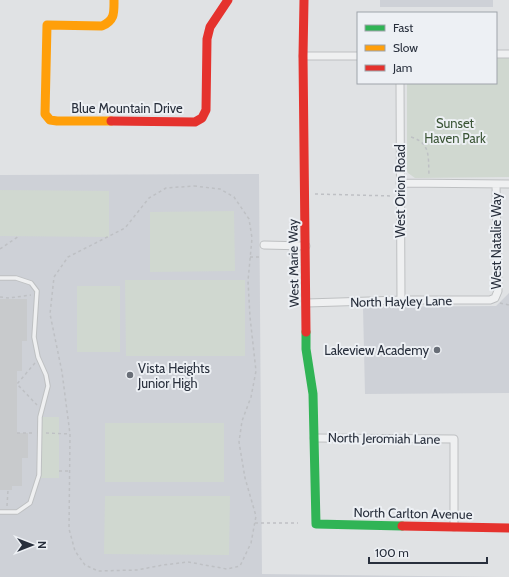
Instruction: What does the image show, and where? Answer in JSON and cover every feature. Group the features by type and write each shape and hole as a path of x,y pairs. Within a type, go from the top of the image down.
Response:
{"street":[{"name":"Blue Mountain Drive","path":"114,0 114,13 110,22 102,26 47,25 46,114 50,120 195,122 202,118 206,110 207,39 210,27 228,0"},
{"name":"West Marie Way","path":"304,0 303,56 307,303 306,349 313,394 316,524"},
{"path":"497,54 509,54"},
{"path":"303,56 357,56"},
{"name":"West Orion Road","path":"400,84 401,300"},
{"path":"400,184 509,184"},
{"name":"West Natalie Way","path":"496,184 498,291 496,300"},
{"path":"264,245 306,246"},
{"name":"North Hayley Lane","path":"307,303 401,300 496,300"},
{"name":"North Jeromiah Lane","path":"314,438 454,439 454,527"},
{"name":"North Carlton Avenue","path":"316,524 509,528"}],"lane":[{"path":"0,278 16,278 31,283 37,291 34,337 38,358 46,375 48,386 40,417 39,476 30,503 17,512 0,512"}],"path":[{"path":"412,137 421,141 426,146 428,152 428,174"},
{"path":"194,186 220,189 234,197 249,219 252,238 248,281 256,371 251,397 242,421 239,442 245,478 256,516 251,543 240,566 227,569 188,562 137,570 98,571 85,564 75,551 69,529 70,434 62,372 50,314 54,277 68,257 125,228 149,198 166,188 194,186"},
{"path":"315,194 393,196"},
{"path":"0,249 19,236"},
{"path":"250,257 259,257 259,254"},
{"path":"0,297 9,298 31,295"},
{"path":"496,300 509,305"},
{"path":"38,358 17,384 42,410"},
{"path":"40,432 70,434"},
{"path":"17,433 32,433"},
{"path":"58,471 70,471"},
{"path":"7,512 8,490"},
{"path":"255,523 298,523"}],"shaded area":[{"path":"380,0 493,0 493,7 380,7"},
{"name":"Vista Heights Junior High","path":"259,174 262,574 497,577 0,577 0,175"},
{"name":"Lakeview Academy","path":"509,293 509,393 365,394 363,307 496,306"}],"green space":[{"name":"Sunset Haven Park","path":"497,58 509,58 509,177 415,178 407,171 407,84 497,84"},
{"path":"0,190 109,191 109,237 0,236"},
{"path":"234,211 235,271 150,272 150,212"},
{"path":"125,280 245,280 245,356 126,356"},
{"path":"77,286 120,286 120,352 77,352"},
{"path":"40,417 59,417 59,478 40,478"},
{"path":"105,423 224,423 224,482 105,482"},
{"path":"105,496 230,496 229,555 104,554"}],"building":[{"path":"0,299 27,299 27,341 22,341 22,371 17,371 17,433 28,433 28,458 22,458 22,486 12,486 12,490 0,490"}],"traffic: fast":[{"path":"306,332 306,349 313,394 316,524 402,526"}],"traffic: slow":[{"path":"111,121 57,121 50,120 45,114 47,25 102,26 112,19 114,0"}],"traffic: jam":[{"path":"111,121 195,122 202,118 206,110 207,39 210,27 228,0"},
{"path":"304,0 303,56 306,332"},
{"path":"402,526 509,528"}],"place":[{"name":"Lakeview Academy","path":"437,350"},
{"name":"Vista Heights Junior High","path":"130,375"}]}
